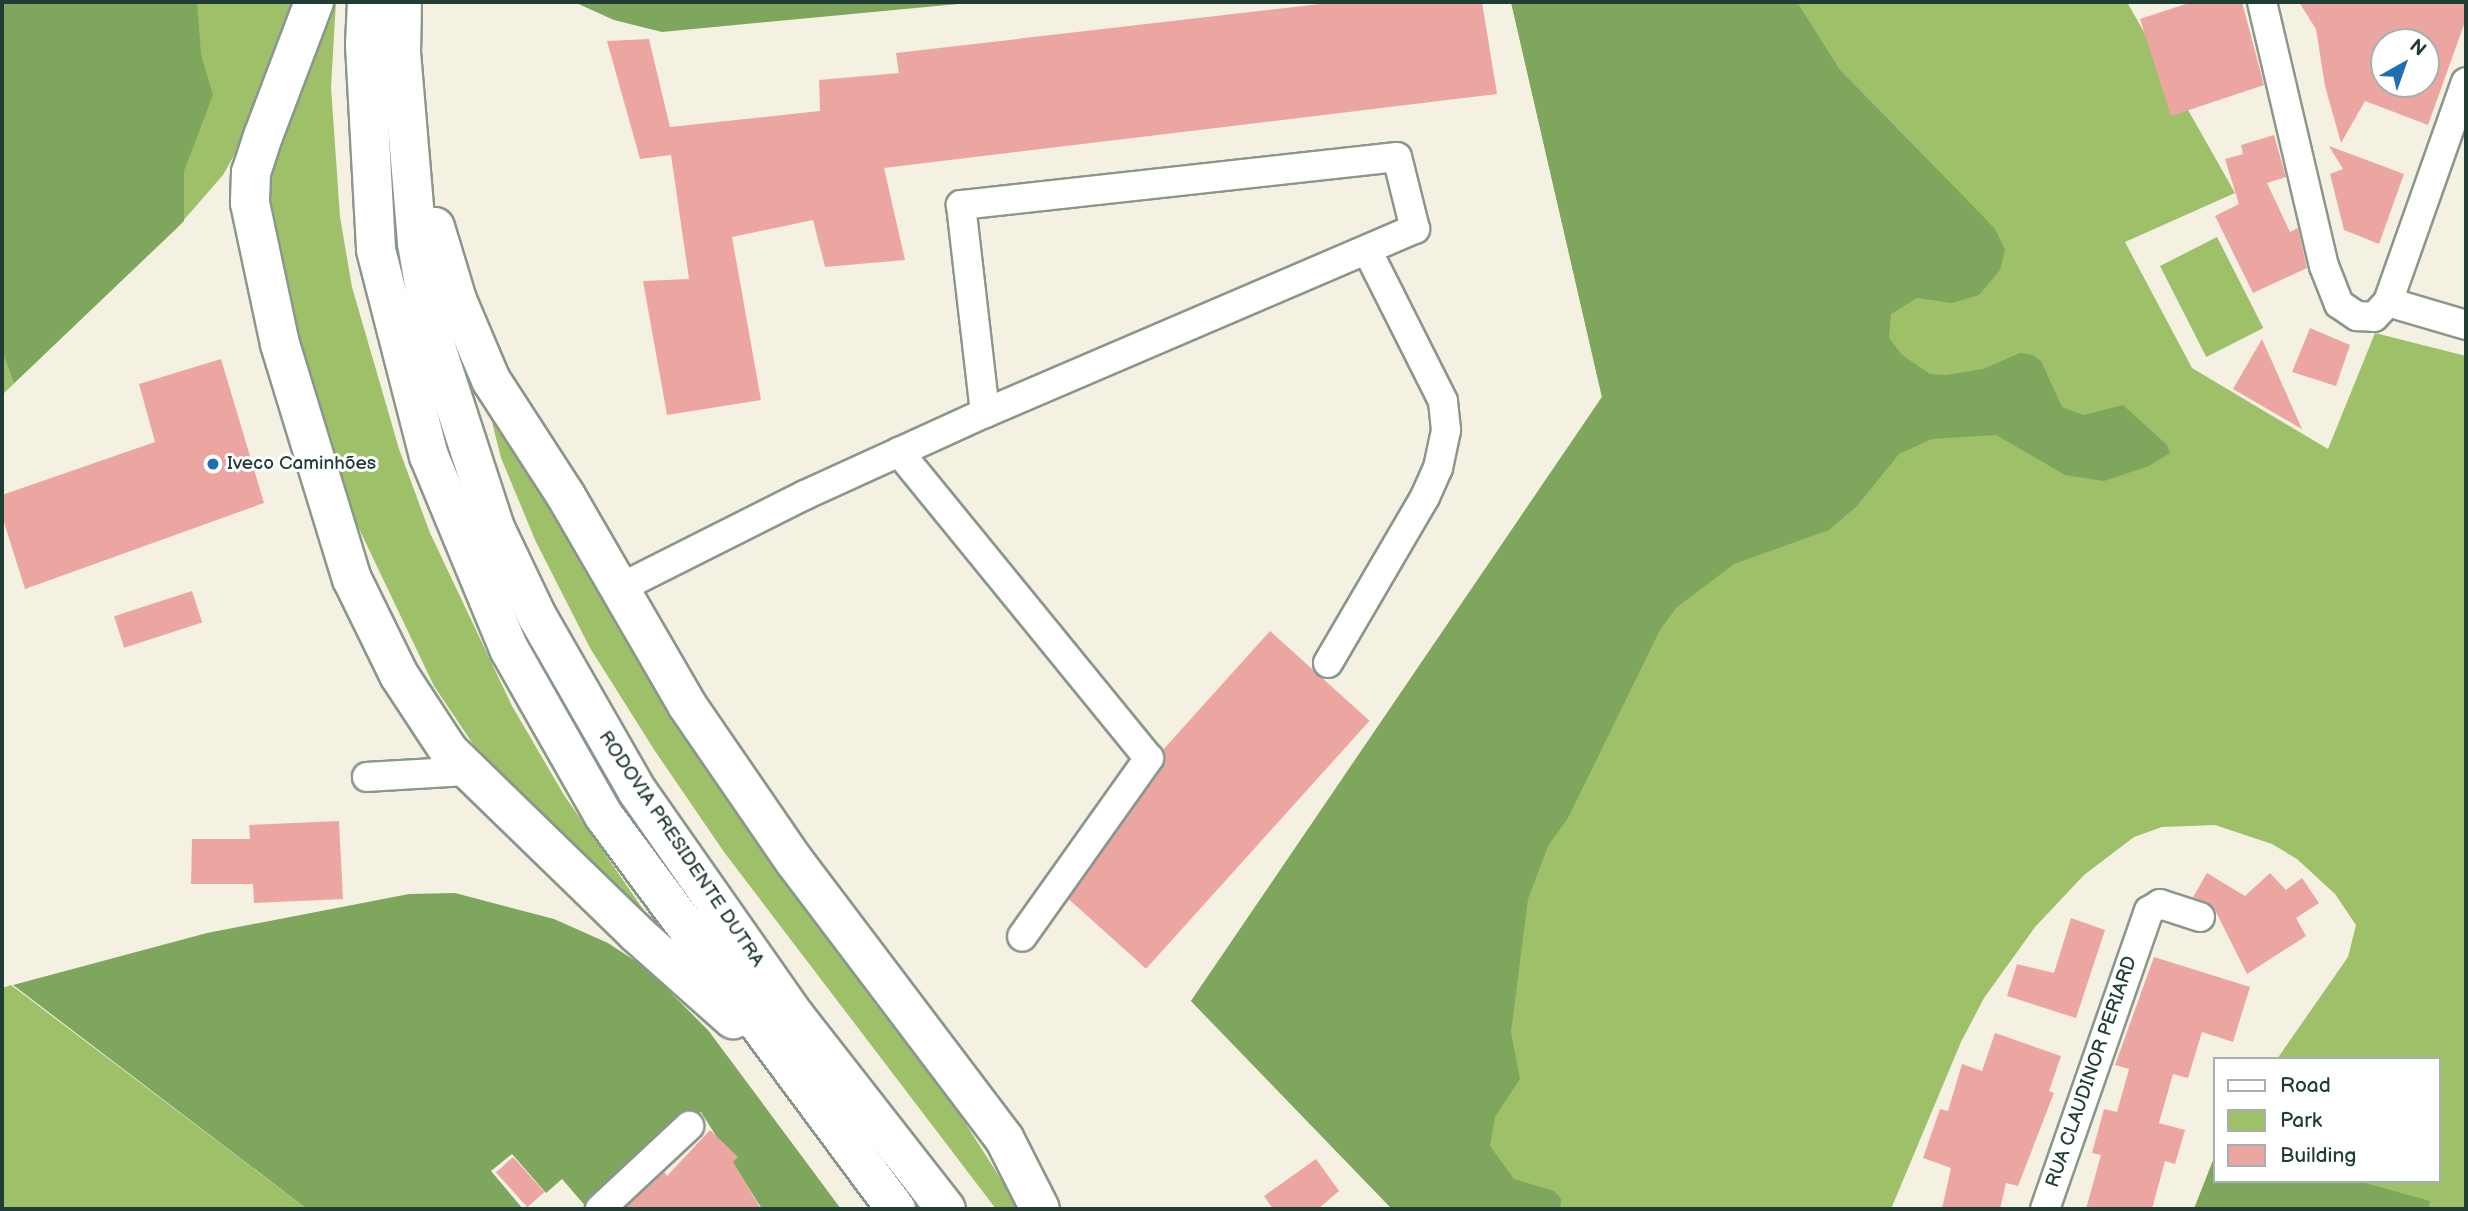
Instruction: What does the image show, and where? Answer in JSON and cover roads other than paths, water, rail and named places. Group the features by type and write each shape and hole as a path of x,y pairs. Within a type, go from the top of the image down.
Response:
{"highway":[{"path":"314,2 251,172 250,203 257,251 312,459 352,579 399,675 449,751 636,933 794,1074"},
{"name":"RODOVIA PRESIDENTE DUTRA","path":"367,2 365,45 376,250 429,456 509,649 564,748 648,878 896,1209"},
{"name":"RODOVIA PRESIDENTE DUTRA","path":"402,2 408,134 417,243 433,338 495,528 537,616 638,792 709,897 869,1115 946,1209"},
{"path":"408,134 457,300 491,380 737,782 1005,1140 1040,1209"}],"street":[{"path":"2262,2 2331,288 2339,304 2357,316 2374,317 2388,302 2466,82"},
{"path":"618,589 985,413 1415,229 1397,157 961,205 985,413"},
{"path":"1328,663 1424,497 1438,468 1446,429 1443,401 1367,250"},
{"path":"2388,302 2466,325"},
{"path":"899,452 1149,758 1023,937"},
{"path":"367,777 469,771"},
{"name":"RUA CLAUDINOR PERIARD","path":"2045,1209 2140,934 2153,906 2200,917"},
{"path":"600,1209 689,1126"}],"place":[{"name":"Iveco Caminhões","path":"213,464"}]}
